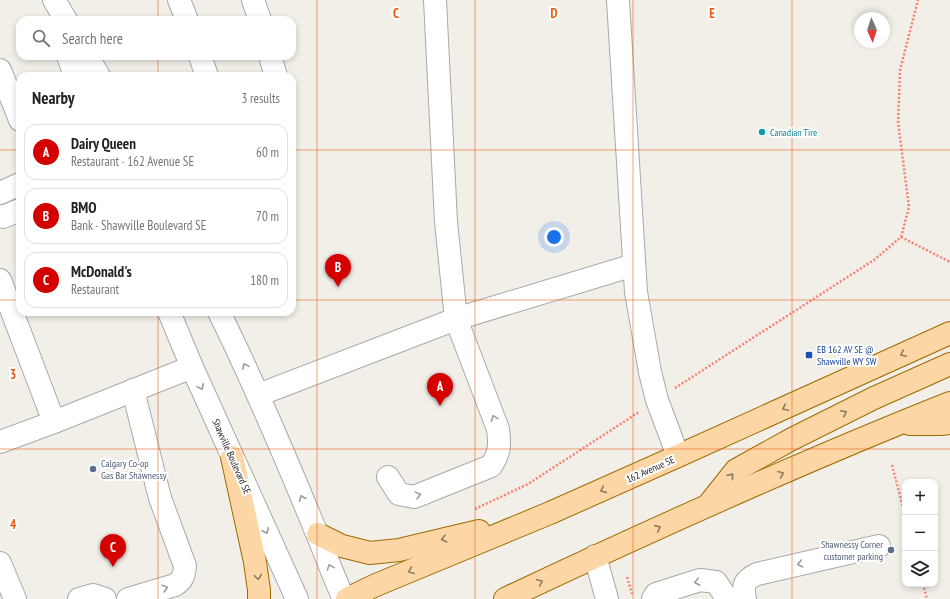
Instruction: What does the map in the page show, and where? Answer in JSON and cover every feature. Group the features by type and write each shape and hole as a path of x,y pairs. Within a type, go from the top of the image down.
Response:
{"main road":[{"name":"162 Avenue SE","path":"347,599 376,585 550,513 678,456 946,332"},
{"path":"707,506 736,470 792,439 874,398 950,364"},
{"path":"505,599 595,556 707,506 897,424 950,403"},
{"path":"897,424 950,423"},
{"path":"232,457 255,562 259,599"},
{"path":"318,534 342,546 370,553 399,550 550,513"}],"street":[{"path":"48,0 54,16"},
{"path":"54,0 64,16"},
{"path":"179,0 185,16"},
{"path":"253,0 259,16"},
{"path":"388,477 399,494 414,497 490,466 498,456 500,441 498,429 456,319 446,222 436,0"},
{"path":"618,0 636,292 650,372 657,400 678,456"},
{"path":"69,60 74,72"},
{"path":"89,60 97,72"},
{"path":"201,60 205,72"},
{"path":"271,60 275,72"},
{"path":"0,70 16,110"},
{"path":"0,193 16,186"},
{"path":"0,216 3,217 16,212"},
{"path":"258,396 456,319 634,265"},
{"path":"0,280 54,422"},
{"name":"Shawville Boulevard SE","path":"171,316 232,457 297,599"},
{"path":"222,316 318,534 335,580 344,599"},
{"path":"0,442 192,367"},
{"path":"128,599 175,585 180,582 184,574 184,566 160,498 132,390"},
{"path":"746,599 744,585 747,579 757,574 879,546"},
{"path":"595,556 607,599"},
{"path":"0,563 15,599"},
{"path":"653,599 656,594 700,580 716,582 724,594 725,599"},
{"path":"79,599 93,595 105,599"}],"path":[{"path":"472,511 528,484 874,260 901,237 909,207 898,122 900,70 918,0"},
{"path":"901,237 950,262"},
{"path":"892,465 902,503"},
{"path":"627,577 633,599"},
{"path":"924,587 927,599"}],"place":[{"name":"Canadian Tire","path":"762,132"},
{"name":"BMO","path":"338,287"},
{"name":"EB 162 AV SE @ Shawville WY SW","path":"809,355"},
{"name":"Dairy Queen","path":"440,406"},
{"name":"Calgary Co-op Gas Bar Shawnessy","path":"93,469"},
{"name":"Shawnessy Corner customer parking","path":"891,550"},
{"name":"McDonald's","path":"113,567"}]}
